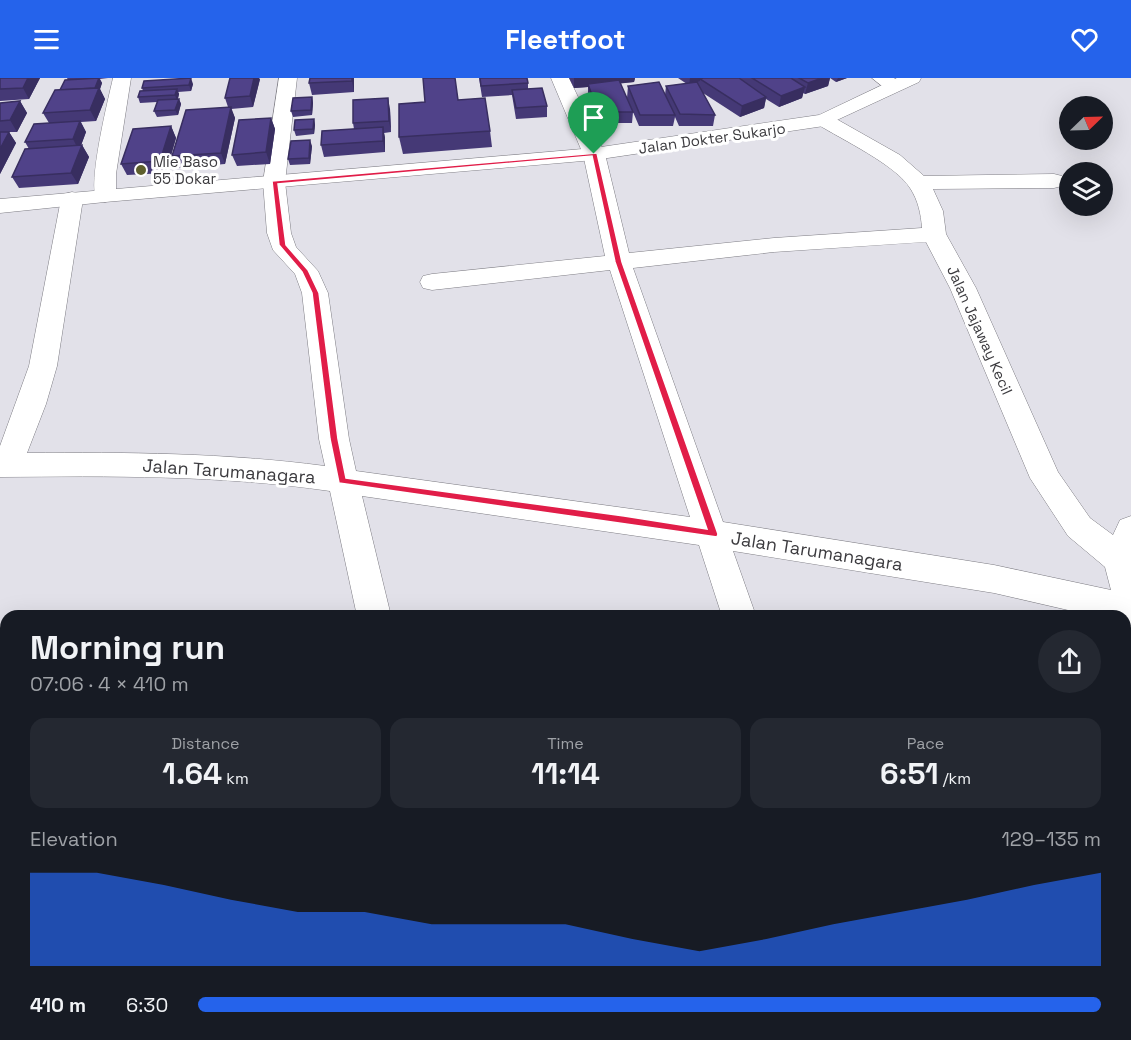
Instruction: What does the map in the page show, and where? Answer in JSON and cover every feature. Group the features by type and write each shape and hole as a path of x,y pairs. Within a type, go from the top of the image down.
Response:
{"street":[{"path":"105,195 105,174 122,78"},
{"path":"288,78 274,182 282,245 306,271 315,293 334,439 373,610"},
{"path":"560,78 594,154 619,262 738,610"},
{"name":"Jalan Dokter Sukarjo","path":"0,206 105,195 594,154 824,120 896,81"},
{"name":"Jalan Jajaway Kecil","path":"824,120 892,160 920,183 932,211 934,234 963,288 1045,478 1079,527 1120,560"},
{"path":"920,183 1054,181"},
{"path":"4,465 30,409 43,367 72,199"},
{"path":"432,282 774,245 934,234"},
{"name":"Jalan Tarumanagara","path":"4,465 120,464 268,471 624,519 994,579 1131,610"},
{"path":"1131,529 1120,560 1131,603"}],"building":[{"path":"0,78 28,78 23,88 0,89"},
{"path":"99,78 95,88 60,90 65,80"},
{"path":"191,78 189,85 142,88 144,81"},
{"path":"230,78 254,78 250,96 225,98"},
{"path":"310,78 352,78 352,81 309,83"},
{"path":"423,78 455,78 458,100 485,98 490,131 399,137 399,104 425,102"},
{"path":"480,78 527,78 528,83 481,86"},
{"path":"739,78 766,97 742,106 700,79"},
{"path":"752,78 791,78 805,87 781,96"},
{"path":"799,78 822,78 808,83"},
{"path":"619,80 633,112 598,112 588,84"},
{"path":"659,82 675,115 640,115 628,86"},
{"path":"697,82 715,115 680,114 666,86"},
{"path":"99,88 90,110 43,113 55,90"},
{"path":"542,88 547,106 516,108 512,90"},
{"path":"177,89 175,95 138,97 140,91"},
{"path":"312,97 311,110 291,111 293,98"},
{"path":"388,98 389,121 353,123 353,100"},
{"path":"179,99 175,110 154,111 158,100"},
{"path":"20,101 10,120 0,121 0,103"},
{"path":"231,107 221,153 172,156 186,110"},
{"path":"271,118 266,152 232,155 239,120"},
{"path":"314,119 313,129 294,130 295,120"},
{"path":"80,121 73,139 25,142 34,124"},
{"path":"171,126 160,161 121,164 133,129"},
{"path":"383,127 383,141 321,145 322,131"},
{"path":"0,132 9,132 0,149"},
{"path":"310,140 309,158 288,159 291,141"},
{"path":"82,145 71,173 12,177 25,149"}],"place":[{"name":"Mie Baso 55 Dokar","path":"141,170"}],"route":[{"path":"594,154 602,198 619,262 713,534 624,519 343,481 334,439 315,293 306,271 282,245 274,182 594,154"}]}
